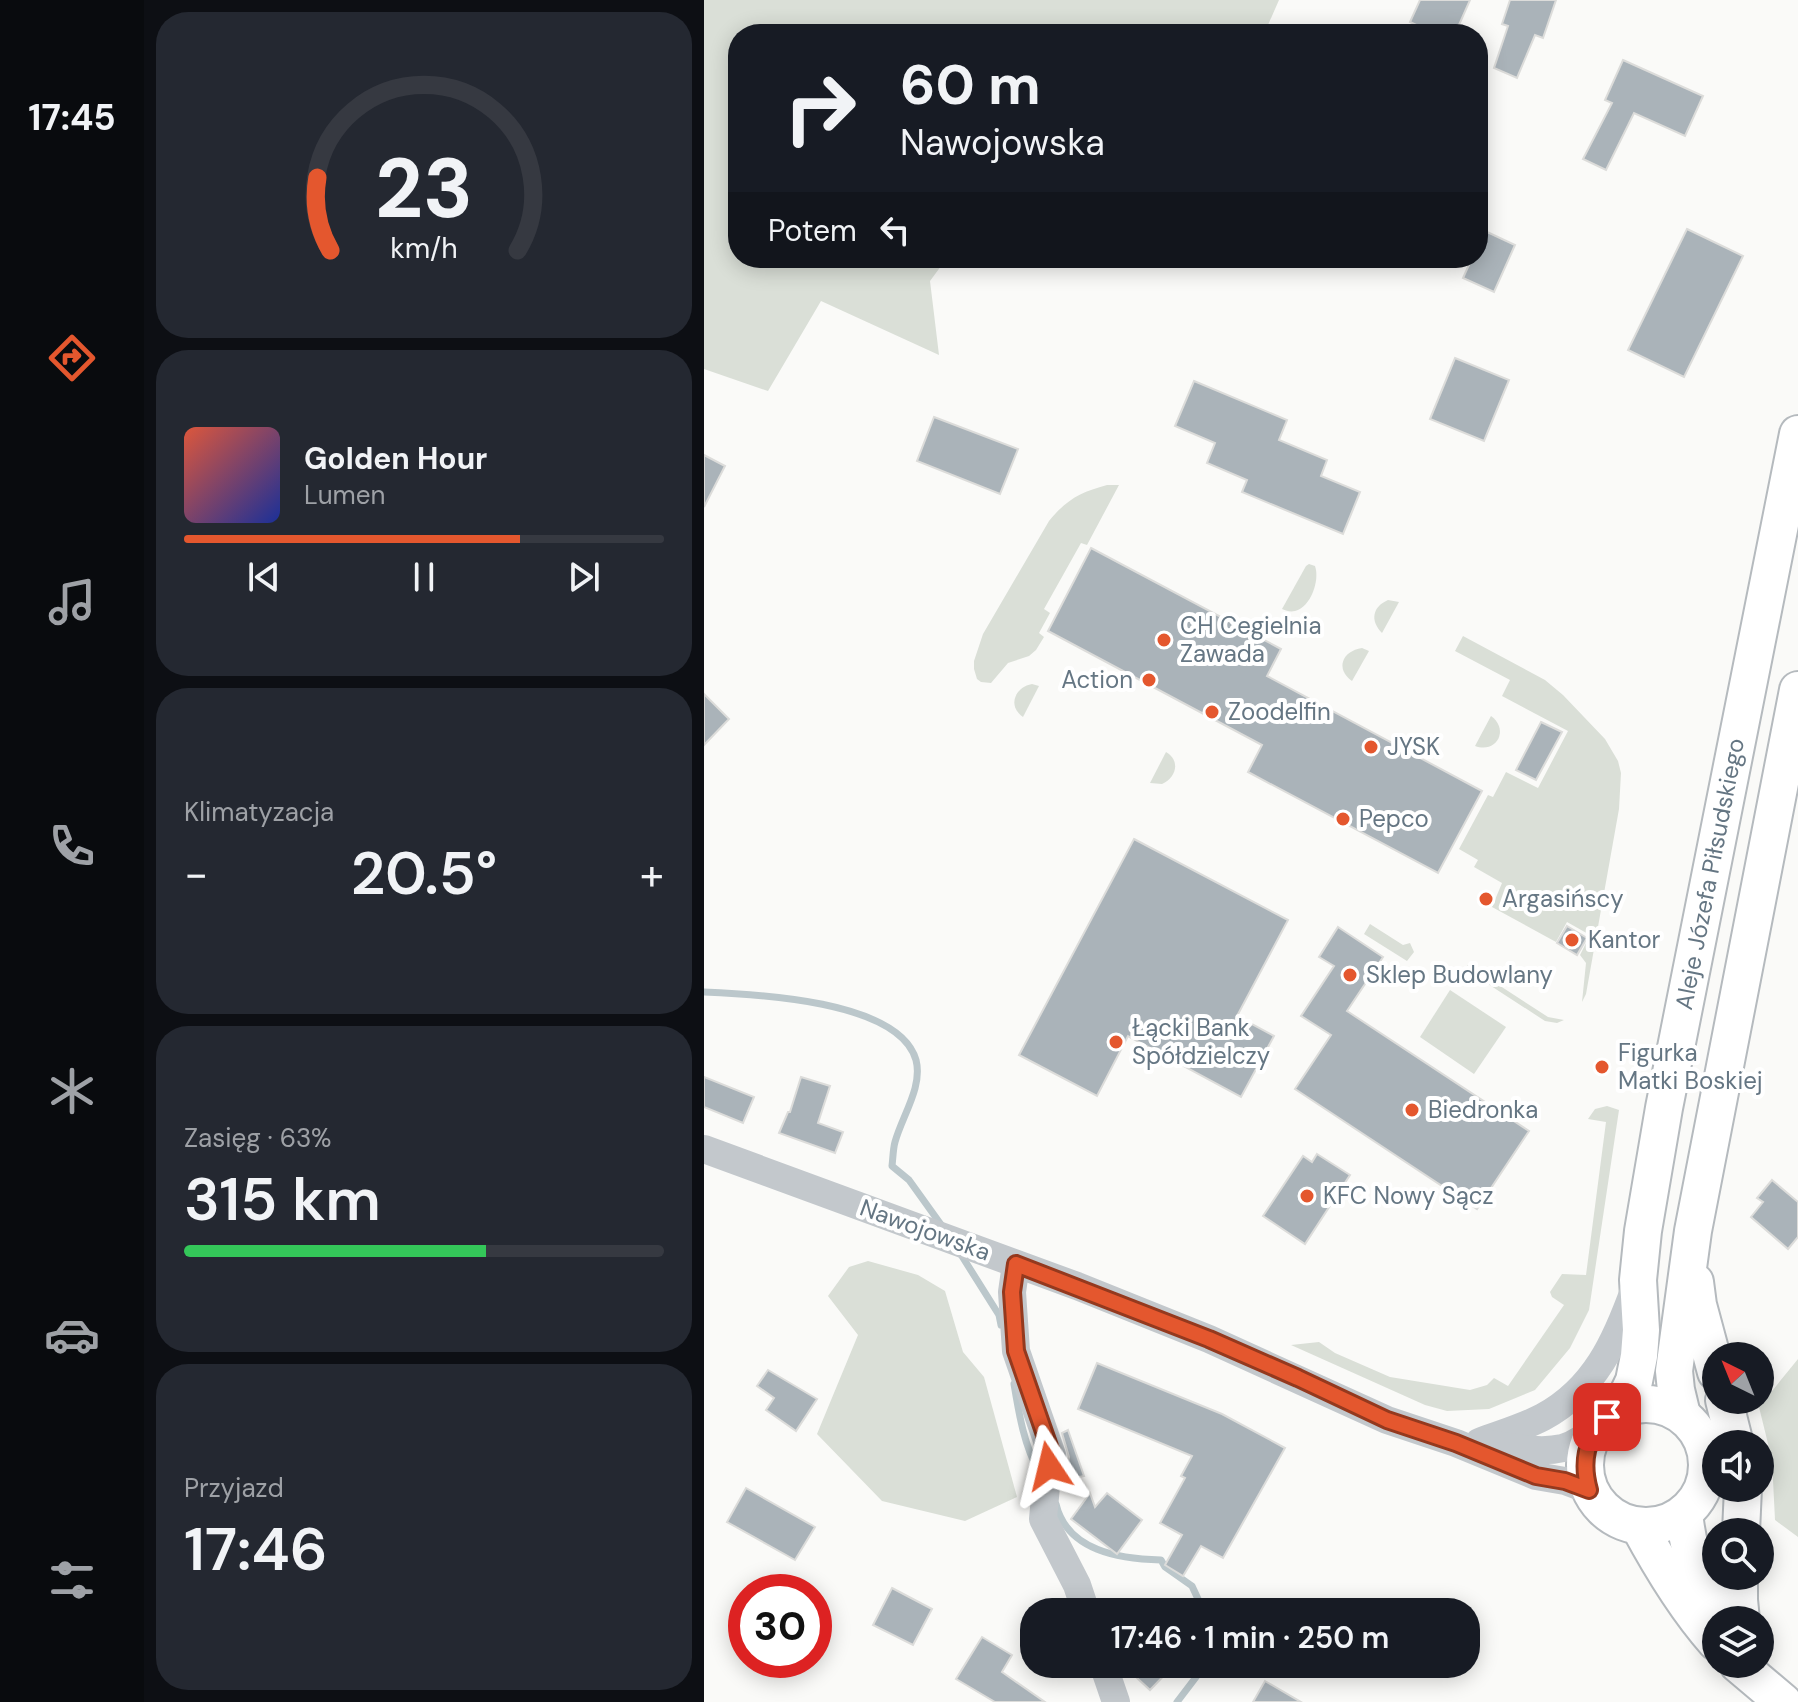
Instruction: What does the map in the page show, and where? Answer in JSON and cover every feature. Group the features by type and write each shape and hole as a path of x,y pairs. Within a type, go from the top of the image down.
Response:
{"main road":[{"name":"Aleje Józefa Piłsudskiego","path":"1609,1418 1634,1381 1639,1356 1638,1280 1664,1108 1798,434"},
{"path":"1682,1415 1674,1371 1690,1249 1798,690"},
{"path":"1690,1249 1698,1305 1708,1342"},
{"path":"1653,1403 1682,1415 1694,1426 1702,1440 1707,1463 1703,1487 1696,1501 1671,1521 1655,1526 1639,1526 1609,1514 1589,1490 1585,1458 1589,1442 1609,1418 1636,1404 1653,1403"},
{"path":"1684,1513 1689,1547 1711,1606"},
{"path":"1639,1526 1662,1569 1702,1625"}],"street":[{"name":"Nawojowska","path":"704,1149 1209,1339 1387,1420 1467,1443 1536,1476 1565,1481 1589,1490"},
{"path":"1016,1264 1012,1292 1016,1351 1052,1455 1043,1519 1081,1598"},
{"path":"1467,1443 1535,1421 1571,1398 1612,1346 1638,1280"},
{"name":"Nawojowska","path":"1467,1443 1523,1449 1565,1447 1578,1442 1609,1418"},
{"path":"1108,1678 1116,1702"}],"shaded area":[{"path":"704,0 1279,0 1268,24 728,24 728,268 940,268 930,281 939,355 821,301 768,391 704,369"},
{"path":"1107,485 1119,485 1087,545 1081,543 1044,609 1050,613 1039,633 1044,637 1036,650 1029,656 1008,663 991,683 981,682 977,679 974,661 983,634 1049,521 1075,497"},
{"path":"1306,566 1315,566 1316,572 1310,599 1295,611 1282,609"},
{"path":"1388,600 1399,602 1382,633 1374,615 1379,606"},
{"path":"1463,636 1545,680 1605,739 1618,761 1621,773 1619,809 1586,994 1582,1002 1586,963 1580,955 1590,935 1567,922 1556,942 1492,907 1502,883 1474,867 1478,860 1459,849 1488,795 1493,797 1506,772 1538,788 1568,731 1502,696 1510,680 1455,651"},
{"path":"1362,648 1369,651 1352,681 1344,671 1343,661 1350,653"},
{"path":"1032,684 1039,686 1023,717 1015,708 1015,698 1021,689"},
{"path":"1491,716 1499,728 1498,739 1489,747 1475,746"},
{"path":"1166,752 1175,764 1171,778 1162,784 1150,783"},
{"path":"1370,924 1403,945 1410,943 1414,952 1407,961 1364,934"},
{"path":"1468,965 1548,1017 1564,1020 1557,1023 1545,1021 1465,969"},
{"path":"1450,990 1506,1027 1474,1074 1420,1037"},
{"path":"1607,1106 1619,1110 1589,1310 1570,1348 1535,1390 1489,1409 1447,1411 1425,1405 1291,1345 1319,1342 1335,1353 1390,1377 1470,1390 1487,1385 1494,1378 1508,1386 1564,1305 1550,1292 1562,1274 1586,1275 1606,1122 1588,1119 1595,1109"},
{"path":"868,1261 918,1275 945,1291 963,1352 984,1377 1017,1497 965,1521 882,1501 817,1434 858,1335 828,1296 849,1267"},
{"path":"1798,1359 1798,1537 1775,1520 1774,1430 1765,1430 1761,1414 1774,1414 1774,1389"}],"building":[{"path":"1420,0 1470,0 1459,24 1410,22"},
{"path":"1510,0 1556,0 1543,38 1535,35 1517,78 1494,68 1508,26 1502,24"},
{"path":"1623,60 1703,96 1685,136 1634,113 1606,170 1583,159 1612,103 1605,100"},
{"path":"1687,229 1743,256 1684,377 1628,350"},
{"path":"1488,232 1515,245 1494,292 1463,278 1468,268 1488,268"},
{"path":"1455,358 1509,380 1484,441 1430,419"},
{"path":"1194,381 1287,420 1279,440 1327,460 1321,476 1360,492 1343,534 1242,492 1247,480 1207,463 1215,443 1175,426"},
{"path":"934,417 1018,449 1000,494 917,461"},
{"path":"704,455 725,466 704,507"},
{"path":"1091,548 1281,649 1267,676 1482,791 1438,873 1248,772 1262,745 1048,631"},
{"path":"704,694 729,719 704,745"},
{"path":"1541,722 1562,732 1536,780 1516,770"},
{"path":"1134,839 1288,920 1237,1016 1274,1036 1241,1097 1128,1036 1097,1096 1019,1055"},
{"name":"Kantor","path":"1567,926 1587,938 1577,955 1557,943"},
{"name":"Biedronka","path":"1338,927 1383,957 1347,1011 1529,1131 1477,1209 1295,1089 1331,1035 1301,1016 1334,966 1319,957"},
{"path":"704,1077 754,1097 743,1123 704,1107"},
{"path":"801,1077 830,1086 818,1123 843,1132 835,1153 779,1133 790,1112"},
{"name":"KFC Nowy Sącz","path":"1317,1154 1350,1175 1305,1244 1263,1216 1303,1156 1312,1162"},
{"path":"1772,1180 1798,1202 1798,1237 1788,1249 1751,1217 1763,1202 1757,1198"},
{"path":"1097,1363 1222,1414 1285,1448 1223,1558 1201,1546 1183,1576 1165,1565 1182,1535 1160,1523 1185,1478 1181,1476 1192,1456 1078,1409"},
{"path":"768,1370 817,1399 796,1431 766,1410 774,1398 757,1386"},
{"path":"1068,1430 1084,1476 1064,1480 1069,1457 1062,1433"},
{"path":"746,1488 815,1527 795,1560 727,1522"},
{"path":"1090,1493 1095,1507 1107,1493 1142,1520 1117,1554 1071,1519"},
{"path":"892,1588 932,1609 913,1645 873,1625"},
{"path":"982,1637 1012,1655 1002,1672 1045,1702 995,1702 956,1679"},
{"path":"1137,1678 1162,1678 1150,1690"},
{"path":"1265,1681 1301,1702 1253,1702"}],"waterway":[{"path":"704,992 822,1004 883,1024 904,1040 916,1060 917,1081 895,1142 892,1166 909,1180 942,1226"},
{"path":"960,1253 999,1315 1001,1325"},
{"path":"1014,1384 1026,1440 1039,1472"},
{"path":"1056,1504 1062,1520 1083,1542 1113,1554 1161,1560 1165,1567 1192,1586 1198,1598"},
{"path":"1177,1702 1195,1678"}],"place":[{"name":"CH Cegielnia Zawada","path":"1164,640"},
{"name":"Action","path":"1149,680"},
{"name":"Zoodelfin","path":"1212,712"},
{"name":"JYSK","path":"1371,747"},
{"name":"Pepco","path":"1343,819"},
{"name":"Argasińscy","path":"1486,899"},
{"name":"Kantor","path":"1572,940"},
{"name":"Sklep Budowlany","path":"1350,975"},
{"name":"Łącki Bank Spółdzielczy","path":"1116,1042"},
{"name":"Figurka Matki Boskiej","path":"1602,1067"},
{"name":"Biedronka","path":"1412,1110"},
{"name":"KFC Nowy Sącz","path":"1307,1196"}],"route":[{"path":"1049,1466 1052,1455 1016,1351 1012,1292 1016,1264 1209,1339 1387,1420 1456,1443 1536,1476 1565,1481 1589,1490 1585,1458 1596,1428 1607,1417"}]}
